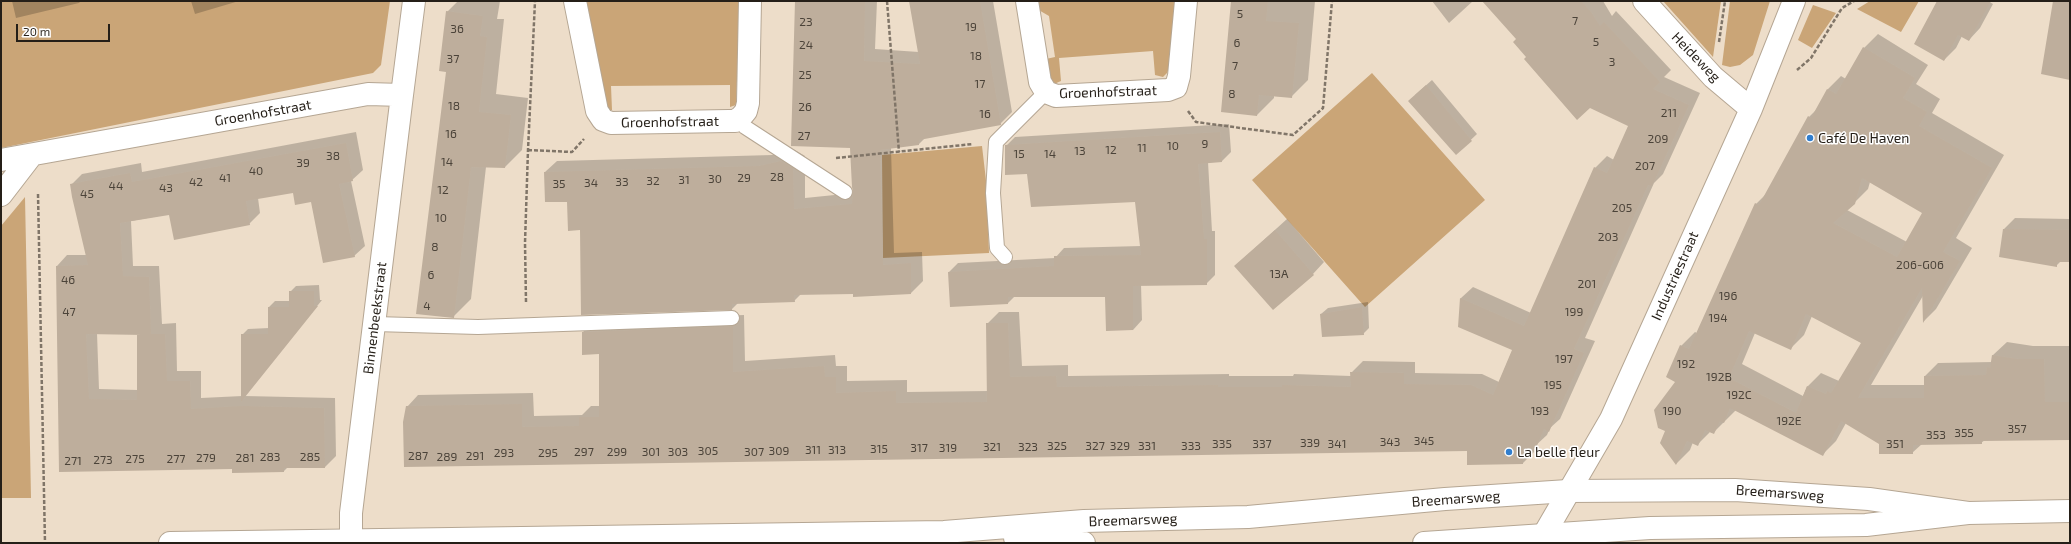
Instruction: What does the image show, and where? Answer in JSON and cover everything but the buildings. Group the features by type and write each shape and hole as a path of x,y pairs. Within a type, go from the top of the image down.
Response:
{"main road":[{"path":"402,95 414,1"},
{"name":"Groenhofstraat","path":"575,1 597,111 603,120 611,124 729,121 739,119 746,111 748,103 750,1"},
{"name":"Groenhofstraat","path":"1027,1 1040,82 1046,92 1056,96 1170,89 1176,87 1179,76 1186,1"},
{"name":"Heideweg","path":"1644,1 1713,76 1751,109"},
{"name":"Industriestraat","path":"1541,538 1611,419 1751,109 1794,1"},
{"name":"Groenhofstraat","path":"1,160 31,156 368,94 402,95"},
{"name":"Binnenbeekstraat","path":"351,542 351,513 402,95"},
{"path":"1,195 31,156"},
{"name":"Breemarsweg","path":"170,543 351,542 944,532 1084,521 1248,517 1445,499 1568,491 1735,490 1869,499 1968,513"},
{"name":"Breemarsweg","path":"1424,543 1541,538 1650,528 1866,525 1968,513 2070,511"},
{"name":"Breemarsweg","path":"944,532 1084,543"}],"lane":[{"path":"1005,257 996,248 993,193 996,142 1046,92"},
{"path":"739,119 745,127 845,192"},
{"path":"375,324 478,327 732,318"}],"path":[{"path":"527,326 525,243 535,1"},
{"path":"887,1 899,152"},
{"path":"1170,89 1196,122 1293,135 1323,108 1332,1"},
{"path":"1713,76 1725,1"},
{"path":"1793,73 1811,58 1842,8 1854,1"},
{"path":"528,150 572,152 603,120"},
{"path":"792,157 832,158 996,142"},
{"path":"31,156 38,194 45,543"}],"shaded area":[{"path":"1,1 390,1 381,65 373,73 1,148"},
{"path":"586,1 740,1 736,105 730,107 730,85 611,86 612,110 607,111"},
{"path":"1036,1 1176,1 1169,68 1167,73 1163,77 1155,75 1153,51 1059,58 1061,81 1054,84 1051,82 1046,59 1055,57 1049,16 1037,9"},
{"path":"1663,1 1721,1 1713,57"},
{"path":"1730,1 1770,1 1753,55 1740,65 1730,67 1722,65"},
{"path":"1870,1 1919,1 1901,32 1857,9"},
{"path":"1813,5 1836,13 1812,48 1798,40"},
{"path":"1372,73 1485,200 1365,307 1252,180"},
{"path":"982,146 987,189 989,253 883,258 882,155"},
{"path":"25,197 31,498 1,498 1,226"}],"place":[{"name":"Café De Haven","path":"1810,138"},
{"name":"La belle fleur","path":"1509,452"}]}
